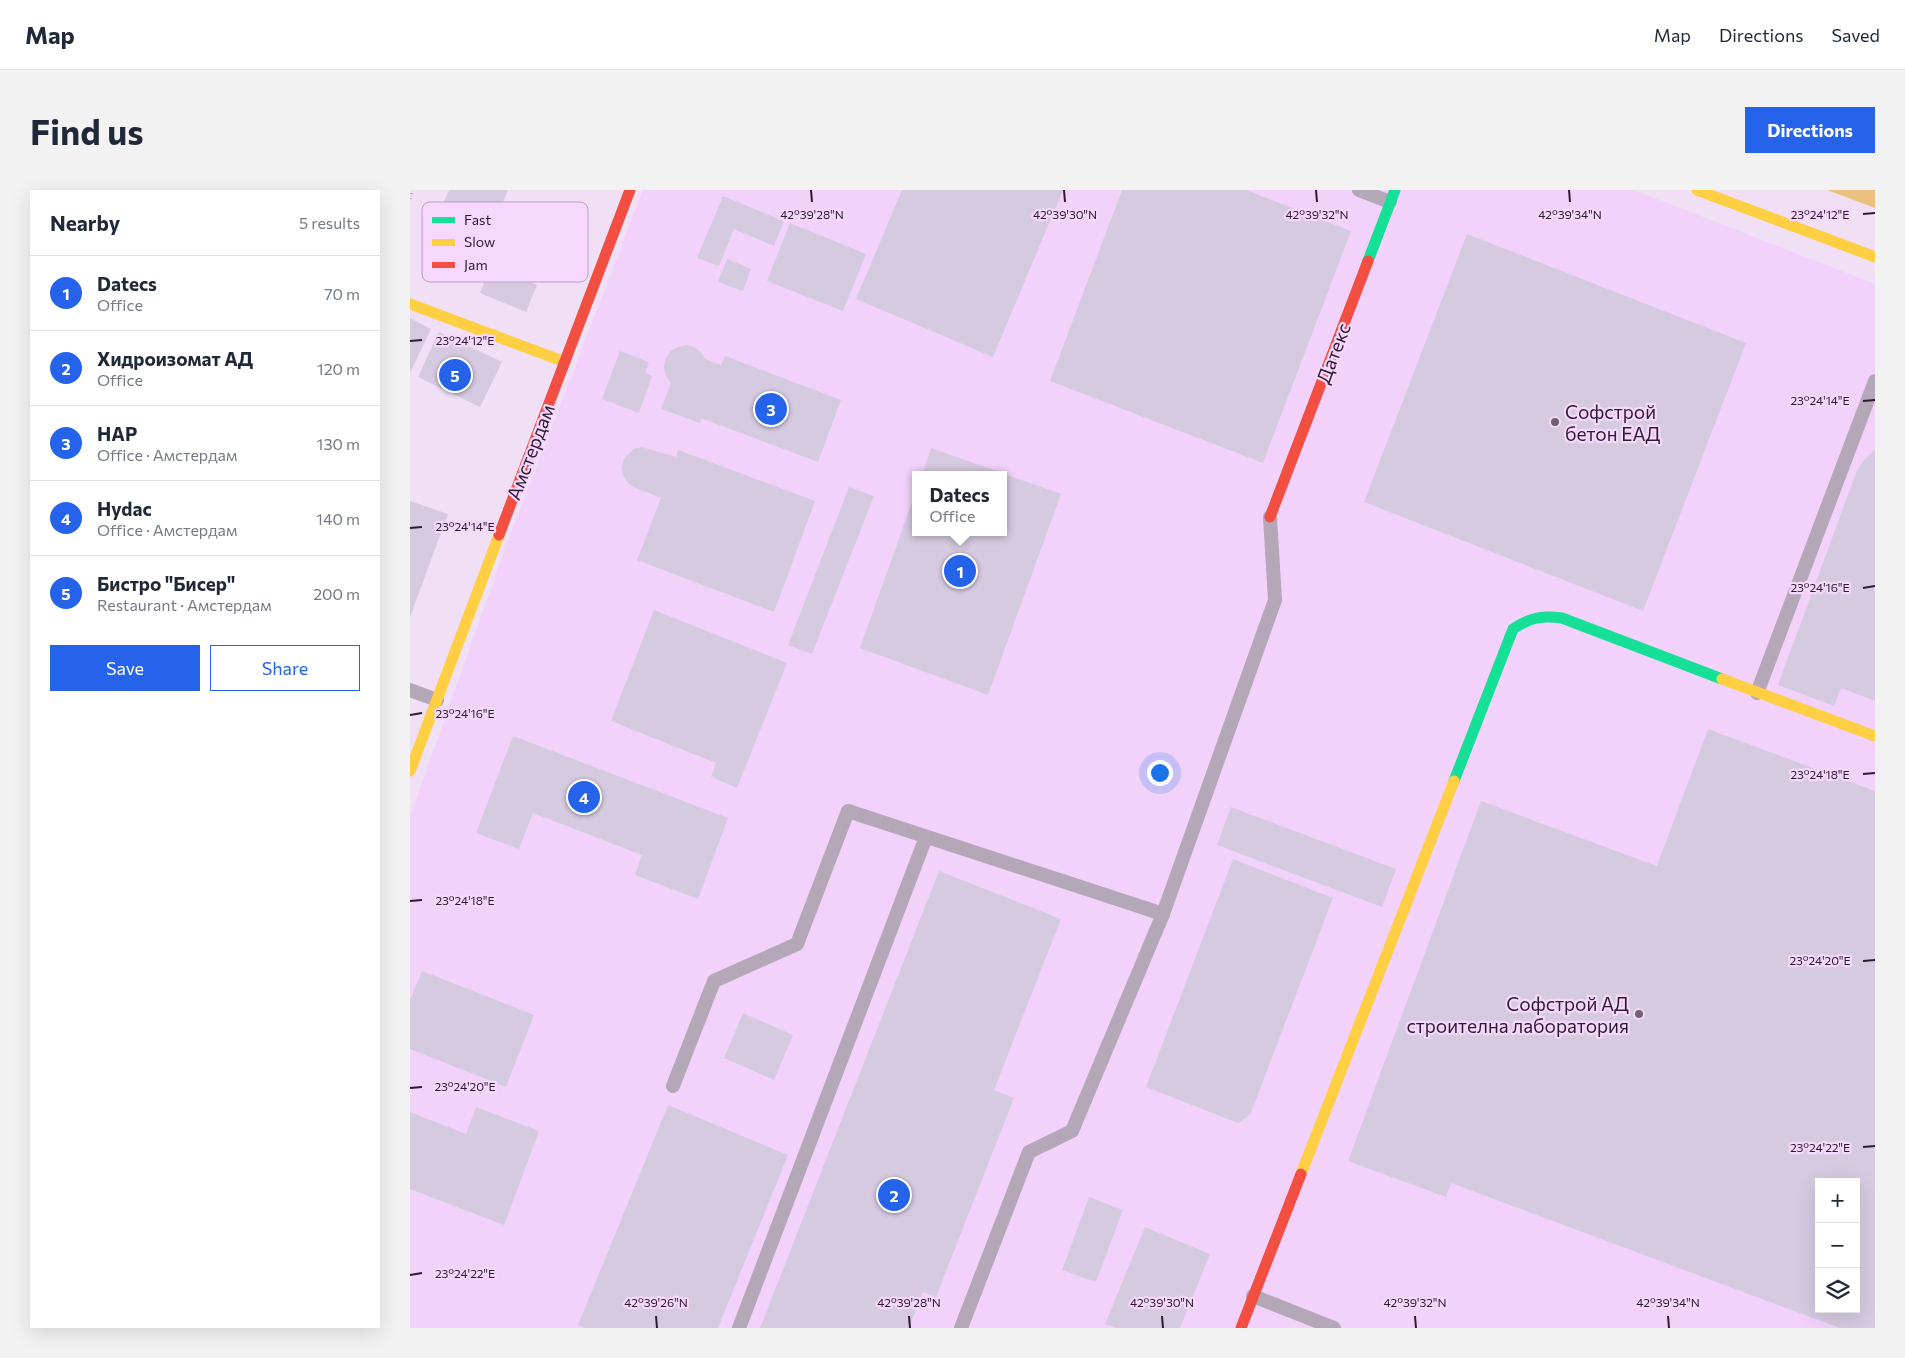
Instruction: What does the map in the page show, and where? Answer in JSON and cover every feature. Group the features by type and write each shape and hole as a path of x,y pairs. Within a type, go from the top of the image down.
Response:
{"street":[{"name":"Амстердам","path":"410,771 630,190"},
{"path":"1698,190 1875,257"},
{"name":"Датекс","path":"1270,517 1392,196"},
{"path":"410,304 564,362"},
{"path":"1241,1328 1505,645 1513,629 1529,618 1546,615 1562,618 1756,693 1875,736"}],"lane":[{"path":"1359,190 1392,196"},
{"path":"1756,693 1875,381"},
{"path":"961,1328 1029,1152 1072,1131 1163,914 1275,600 1270,517"},
{"path":"410,690 437,700"},
{"path":"673,1086 714,981 797,944 848,811 1163,914"},
{"path":"739,1328 926,836"},
{"path":"1253,1296 1334,1328"}],"path":[{"path":"410,199 413,190"}],"shaded area":[{"path":"643,190 1634,190 1875,284 1875,1328 410,1328 410,817 503,554"},
{"path":"1827,190 1875,190 1875,208"}],"building":[{"path":"449,190 508,190 503,202 444,202"},
{"path":"902,190 1063,190 993,357 856,299"},
{"path":"1122,190 1246,190 1351,231 1263,463 1050,381"},
{"path":"723,196 784,221 774,246 734,229 719,266 697,258"},
{"path":"790,223 866,254 843,311 767,281"},
{"name":"Софстрой бетон ЕАД","path":"1467,234 1746,343 1643,611 1364,502"},
{"path":"727,259 751,269 743,291 718,282"},
{"path":"484,282 530,282 537,285 526,312 480,293"},
{"path":"410,318 431,329 410,373"},
{"path":"439,332 502,362 480,407 418,377"},
{"path":"686,345 694,347 701,352 705,359 721,365 725,356 841,400 818,462 701,418 700,423 661,409 671,383 665,375 664,366 666,358 671,351"},
{"path":"620,351 649,362 645,373 652,376 639,413 602,399"},
{"path":"642,447 676,457 678,450 815,501 774,612 637,560 661,498 636,488 629,484 624,477 623,461 634,449"},
{"path":"931,448 996,471 923,471"},
{"path":"1875,450 1875,701 1841,688 1834,706 1778,685 1856,473 1864,460"},
{"path":"1007,475 1061,494 988,695 860,648 912,502 912,536 1007,536"},
{"path":"849,487 874,496 812,654 788,645"},
{"path":"410,501 448,514 410,617"},
{"path":"654,610 787,663 737,788 711,777 716,763 611,721"},
{"name":"Софстрой АД строителна лаборатория","path":"1708,729 1875,791 1875,1328 1840,1328 1451,1183 1446,1197 1348,1161 1481,801 1657,866"},
{"path":"513,736 728,818 698,899 635,875 642,855 533,813 519,849 476,833"},
{"path":"1231,807 1396,869 1382,907 1217,845"},
{"path":"1233,859 1333,898 1250,1115 1238,1123 1146,1087"},
{"path":"939,871 1061,919 994,1090 1014,1098 936,1297 923,1292 909,1328 760,1328"},
{"path":"422,971 534,1015 506,1087 410,1049 410,1000"},
{"path":"743,1013 793,1035 774,1080 724,1058"},
{"path":"668,1105 788,1155 718,1328 584,1328 578,1325"},
{"path":"476,1107 539,1131 504,1225 410,1189 410,1112 466,1134"},
{"path":"1089,1197 1123,1210 1096,1282 1062,1270"},
{"path":"1145,1227 1210,1254 1180,1328 1116,1328 1105,1324"}],"traffic: fast":[{"path":"1368,261 1395,190"},
{"path":"1454,781 1513,629 1530,620 1542,617 1562,618 1722,679"}],"traffic: slow":[{"path":"1697,190 1875,257"},
{"path":"410,304 565,362"},
{"path":"410,771 499,535"},
{"path":"1722,679 1875,736"},
{"path":"1301,1174 1454,781"}],"traffic: jam":[{"path":"499,535 630,190"},
{"path":"1270,517 1368,261"},
{"path":"1241,1328 1301,1174"}],"place":[{"name":"Бистро \"Бисер\"","path":"455,375"},
{"name":"НАР","path":"771,409"},
{"name":"Софстрой бетон ЕАД","path":"1555,422"},
{"name":"Datecs","path":"960,571"},
{"name":"Hydac","path":"584,797"},
{"name":"Софстрой АД строителна лаборатория","path":"1639,1014"},
{"name":"Хидроизомат АД","path":"894,1195"}]}
